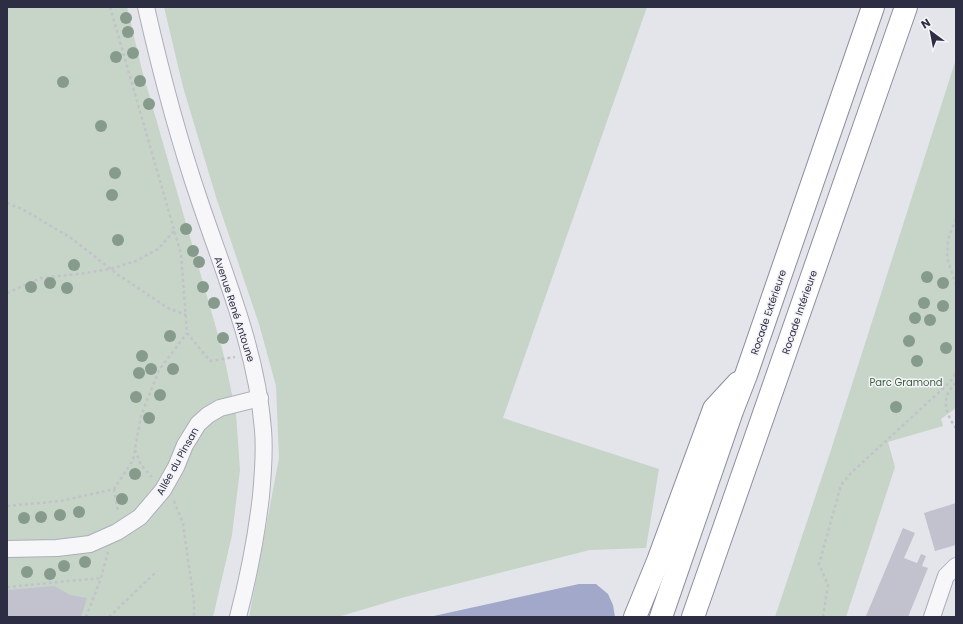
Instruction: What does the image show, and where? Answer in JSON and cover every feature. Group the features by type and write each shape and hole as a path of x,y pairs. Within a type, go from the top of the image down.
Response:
{"highway":[{"name":"Rocade Extérieure","path":"661,617 873,7"},
{"name":"Rocade Intérieure","path":"693,617 906,7"},
{"path":"636,617 714,409 746,375"}],"street":[{"name":"Avenue René Antoune","path":"146,7 162,74 186,161 236,310 252,362 260,398 264,464 256,534 238,617"},
{"name":"Allée du Pinsan","path":"7,549 57,548 90,544 117,532 140,517 164,488 185,445 198,424 208,415 220,408 260,398"},
{"path":"932,617 946,576 956,566"}],"path":[{"path":"110,7 181,254 187,333 210,361 236,357"},
{"path":"7,203 24,210 71,238 110,269 168,308 186,315"},
{"path":"956,219 948,239 947,258 956,285"},
{"path":"7,293 40,278 110,269 136,261 158,250 174,231"},
{"path":"7,506 61,501 114,489 133,460 141,416 159,370 187,333"},
{"path":"234,350 237,363"},
{"path":"823,617 828,585 819,564 840,485 851,472 950,382 956,372"},
{"path":"956,383 946,396 946,407 948,414 956,428"},
{"path":"135,449 141,465 157,483 172,496 183,523 194,602 194,617"},
{"path":"110,617 157,571"},
{"path":"7,587 101,578"}],"green space":[{"path":"7,7 127,7 142,70 223,352 236,413 240,470 232,535 213,617 7,617"},
{"path":"164,7 647,7 503,418 659,469 646,548 590,550 405,597 338,617 249,617 279,458 276,386 259,324 216,197 183,87"},
{"name":"Parc Gramond","path":"956,59 956,408 941,419 943,426 888,442 895,467 846,617 775,617 831,450"}],"water":[{"path":"579,584 596,584 608,594 613,605 615,617 429,617"}],"building":[{"path":"956,503 956,545 935,551 924,513"},
{"path":"903,528 915,533 904,558 917,563 921,554 926,556 922,566 928,568 908,617 866,616"},
{"path":"54,586 70,595 87,598 81,617 7,617 7,590"}]}
